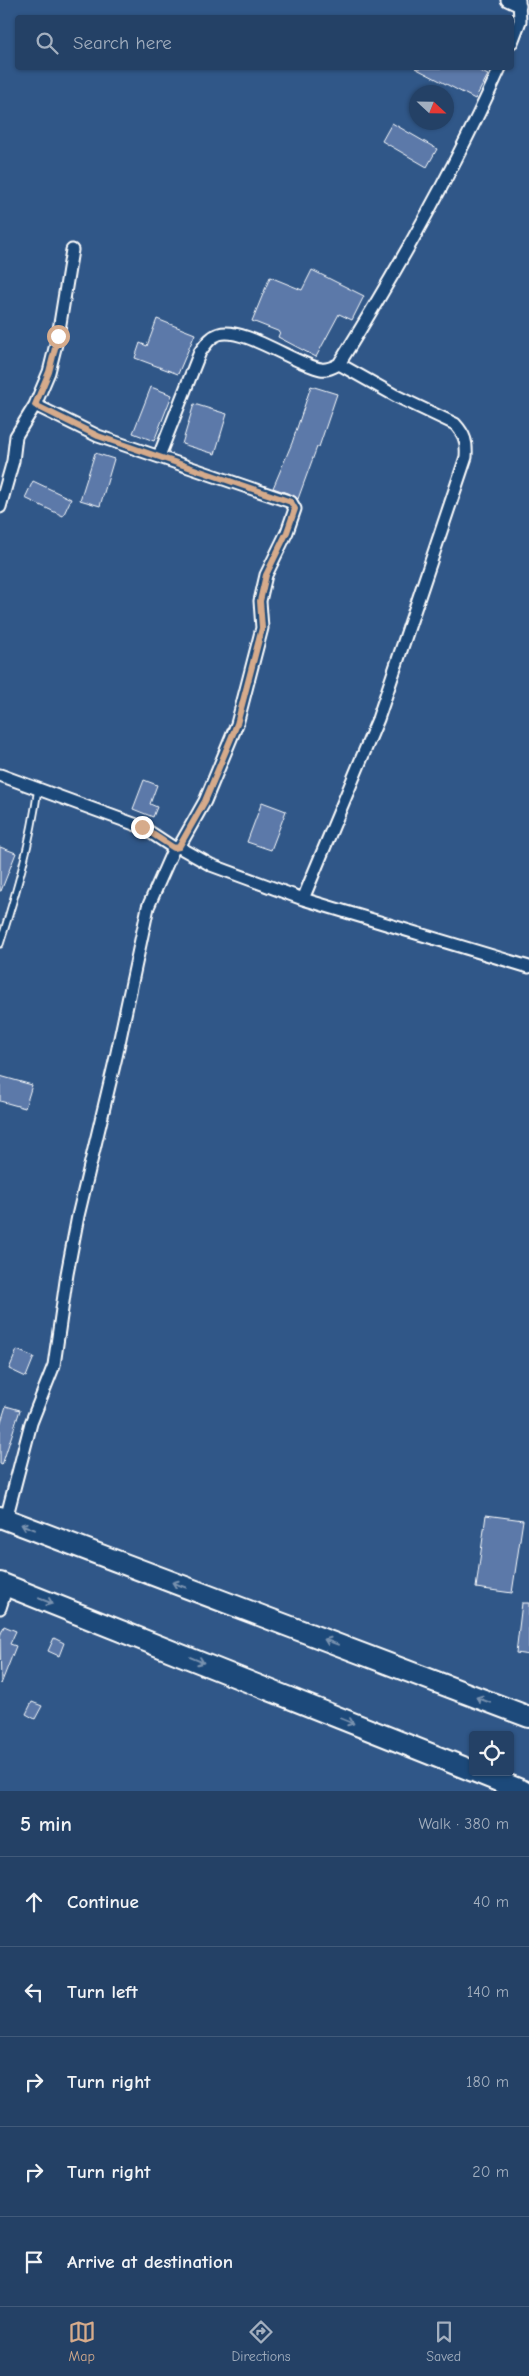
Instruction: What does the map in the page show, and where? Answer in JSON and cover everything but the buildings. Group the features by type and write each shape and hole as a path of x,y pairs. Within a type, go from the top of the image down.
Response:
{"highway":[{"path":"3,1518 529,1717"},
{"path":"4,1585 469,1770"},
{"path":"484,1776 523,1791"}],"street":[{"path":"507,0 520,3 520,21 514,37"},
{"path":"159,456 200,352 210,338 221,333 230,333 277,350 320,369 331,369 339,364 372,310 440,187 499,70"},
{"path":"0,507 13,461 16,436 35,405 49,372 56,345 72,250"},
{"path":"303,899 378,719 466,457 467,441 462,431 454,424 396,396 339,364"},
{"path":"3,1518 31,1423 54,1365 60,1338 67,1274 78,1216 116,1057 148,908 177,848 205,801 237,724 262,628 260,601 266,575 287,532 295,509 291,502 98,436 35,405"},
{"path":"0,774 142,827 177,848 211,865 303,899 529,967"},
{"path":"0,1608 4,1585"}],"lane":[{"path":"0,944 14,902 33,825 38,788"}],"route":[{"path":"58,336 49,372 35,405 98,436 291,502 295,509 287,532 266,575 260,601 262,628 246,694 237,724 205,801 179,847 174,848 142,827"}]}
